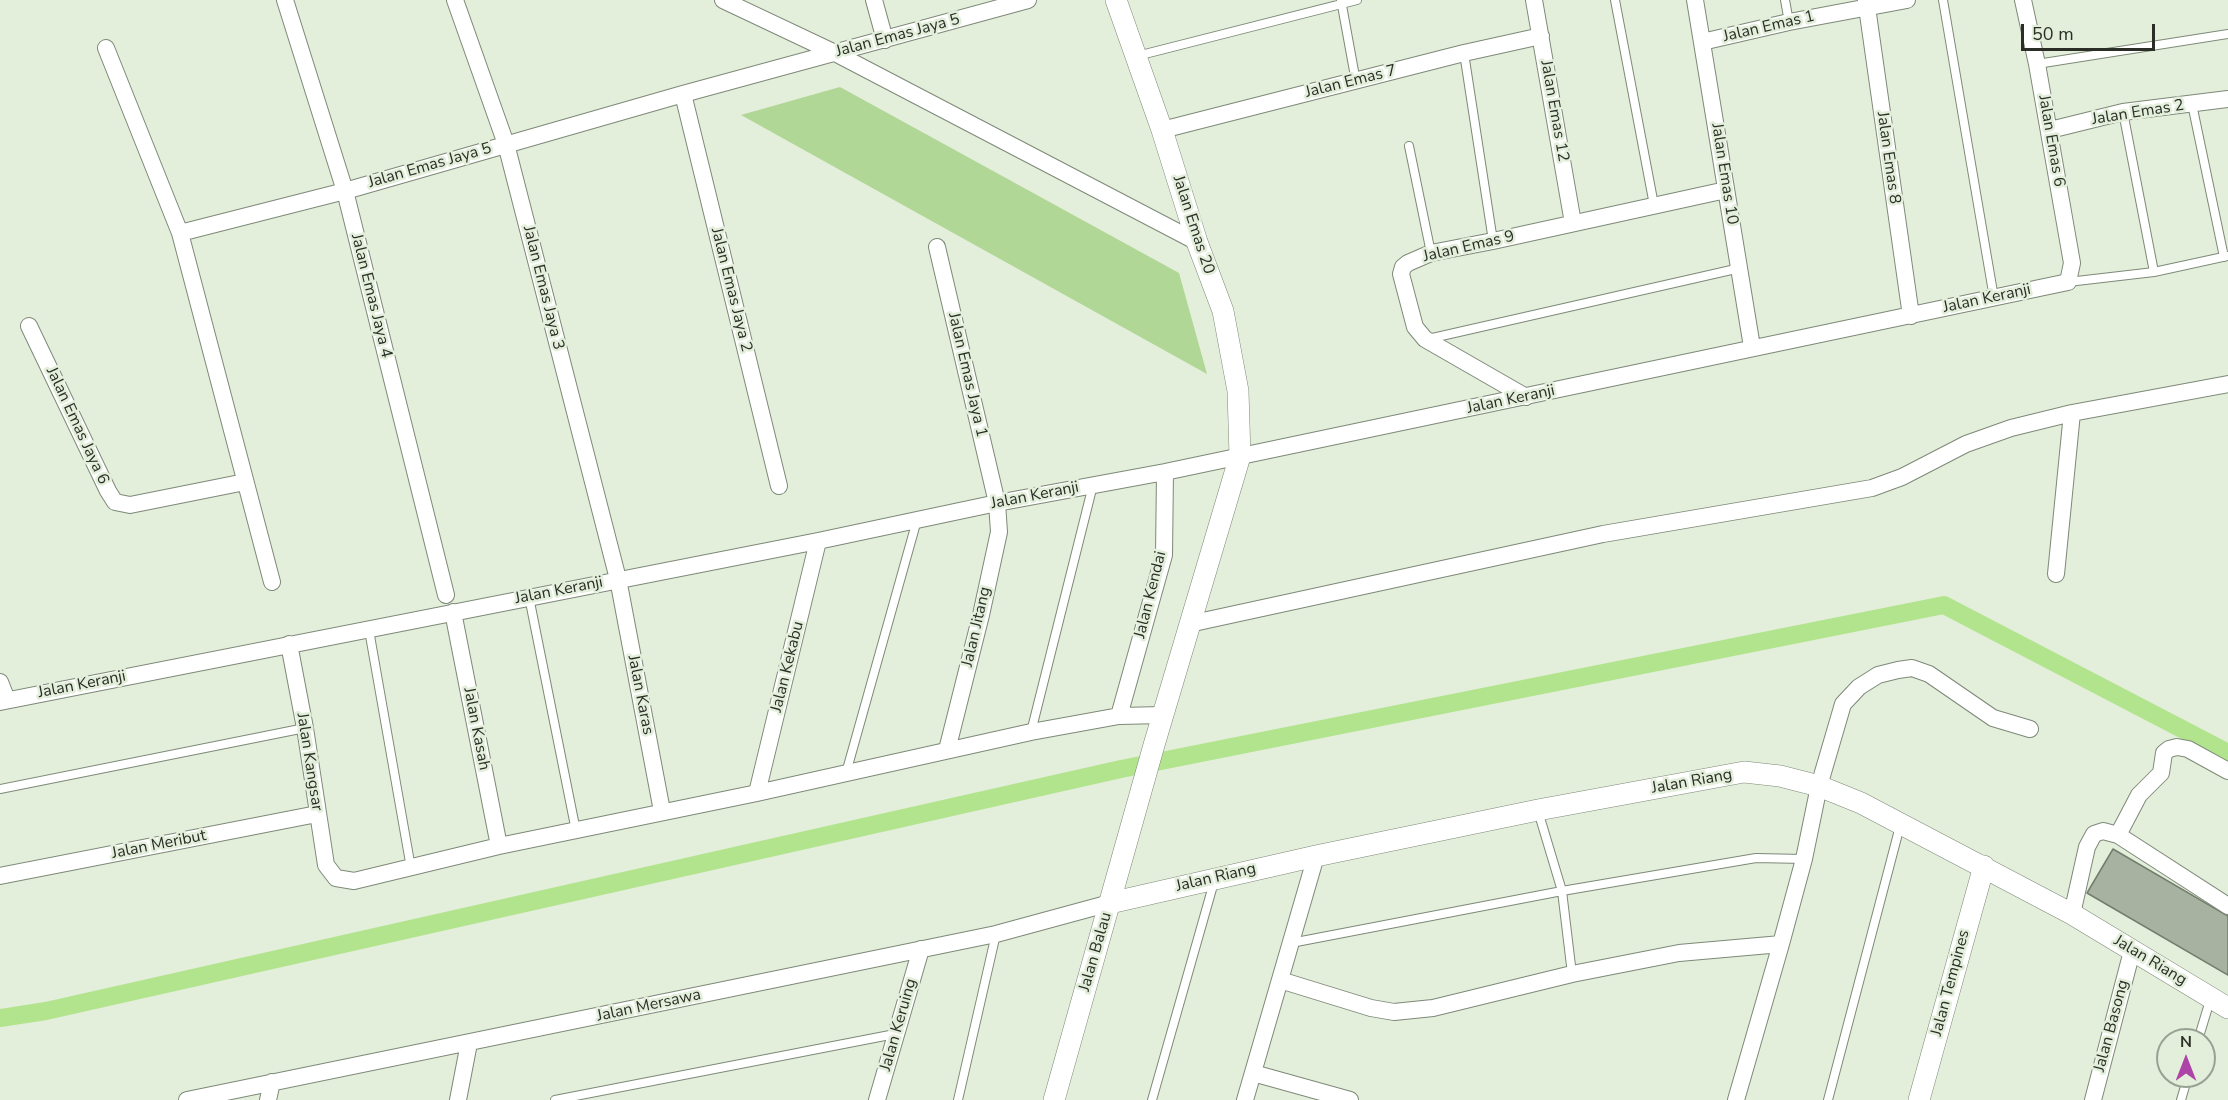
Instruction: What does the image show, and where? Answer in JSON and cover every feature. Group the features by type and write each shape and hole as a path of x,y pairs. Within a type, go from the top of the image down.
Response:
{"street":[{"name":"Jalan Emas Jaya 4","path":"285,0 345,190 446,595"},
{"name":"Jalan Emas Jaya 3","path":"455,0 506,144 618,579"},
{"path":"723,0 835,53 1197,242"},
{"path":"874,0 885,40"},
{"name":"Jalan Emas Jaya 5","path":"180,233 345,190 1028,0"},
{"name":"Jalan Emas 20","path":"1116,0 1162,130 1197,242 1223,311 1238,391 1240,456 1189,624"},
{"name":"Jalan Emas 12","path":"1534,0 1573,223"},
{"name":"Jalan Emas 10","path":"1695,0 1752,347"},
{"name":"Jalan Emas 1","path":"1702,42 1866,3 1907,0"},
{"name":"Jalan Emas 6","path":"2023,0 2050,130 2072,263 2068,282"},
{"name":"Jalan Emas 8","path":"1866,3 1911,316"},
{"name":"Jalan Emas 7","path":"1162,130 1356,82 1464,52 1541,36"},
{"path":"106,48 180,233 272,582"},
{"name":"Jalan Emas Jaya 2","path":"684,94 779,486"},
{"name":"Jalan Emas 2","path":"2050,130 2123,112 2228,99"},
{"name":"Jalan Emas 9","path":"1425,339 1414,327 1401,274 1403,267 1408,263 1431,253 1726,190"},
{"name":"Jalan Emas Jaya 1","path":"937,247 997,503"},
{"name":"Jalan Keranji","path":"4,701 818,541 997,503 1165,472 2068,282"},
{"name":"Jalan Emas Jaya 6","path":"29,326 115,502 130,505 245,482"},
{"path":"1425,339 1526,397"},
{"path":"1189,624 1603,534 1872,488 1902,477 1966,444 2011,428 2073,413 2228,384"},
{"path":"2056,574 2073,413"},
{"name":"Jalan Kendai","path":"1119,716 1164,555 1165,472"},
{"name":"Jalan Jitang","path":"947,750 999,532 997,503"},
{"name":"Jalan Kekabu","path":"757,793 818,541"},
{"name":"Jalan Karas","path":"618,579 662,811"},
{"name":"Jalan Kasah","path":"453,612 500,846"},
{"name":"Jalan Balau","path":"1054,1100 1189,624"},
{"name":"Jalan Kangsar","path":"289,644 305,728 326,865 336,878 354,881 411,868"},
{"path":"1736,1100 1804,859 1819,786 1843,704 1859,687 1878,675 1898,669 1912,668 1929,674 1993,718 2030,729"},
{"path":"0,682 4,701"},
{"path":"411,868 500,846 846,774 1031,732 1119,716 1163,715"},
{"path":"2118,835 2139,795 2161,773 2164,753 2169,749 2177,747 2188,749 2228,771"},
{"name":"Jalan Riang","path":"1110,903 1316,856 1538,810 1744,772 1780,776 1819,786 1901,822 2072,914 2219,1003"},
{"name":"Jalan Meribut","path":"0,876 317,814"},
{"path":"2072,914 2087,847 2094,834 2103,831 2118,835 2228,906"},
{"path":"1245,1100 1316,856"},
{"name":"Jalan Tempines","path":"1919,1100 1984,866"},
{"name":"Jalan Mersawa","path":"187,1100 996,934 1110,903"},
{"path":"1281,980 1371,1008 1394,1012 1433,1008 1572,974 1678,953 1781,944"},
{"name":"Jalan Keruing","path":"877,1100 921,949"},
{"name":"Jalan Basong","path":"2093,1100 2132,951"},
{"path":"458,1100 469,1043"},
{"path":"1253,1072 1350,1100"},
{"path":"268,1100 272,1082"}],"lane":[{"path":"1137,56 1357,0"},
{"path":"1615,0 1654,205"},
{"path":"1785,0 1789,22"},
{"path":"1944,0 1994,297"},
{"path":"1342,2 1356,82"},
{"path":"2037,64 2228,34"},
{"path":"1464,52 1493,241"},
{"path":"2068,282 2154,272 2226,257 2192,104"},
{"path":"2123,112 2154,272"},
{"path":"1409,146 1431,253"},
{"path":"1425,339 1740,268"},
{"path":"1031,732 1093,485"},
{"path":"846,774 917,520"},
{"path":"530,597 576,831"},
{"path":"369,630 411,868"},
{"path":"0,789 305,728"},
{"path":"1538,810 1562,891 1572,974"},
{"path":"1828,1100 1901,822"},
{"path":"1292,943 1562,891 1756,858 1804,859"},
{"path":"1152,1100 1215,878"},
{"path":"958,1100 996,934"},
{"path":"2205,1028 2219,1003"},
{"path":"555,1100 895,1034"}],"green space":[{"path":"840,87 1179,273 1207,374 741,115"}],"building":[{"path":"2113,849 2228,916 2228,975 2087,893"}],"waterway":[{"path":"0,1018 46,1011 1121,769 1944,605 2228,753"}]}
